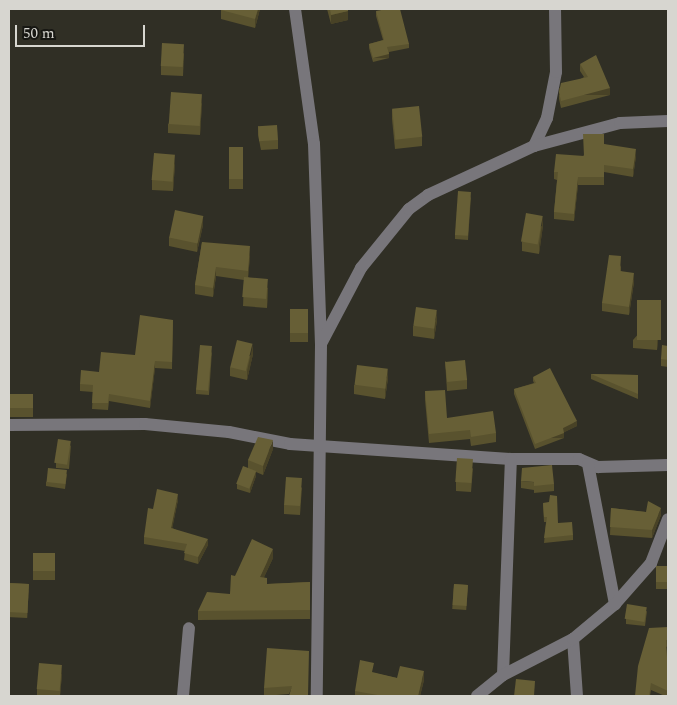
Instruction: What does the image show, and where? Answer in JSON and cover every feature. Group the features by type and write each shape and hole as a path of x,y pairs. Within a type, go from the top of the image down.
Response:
{"street":[{"path":"295,9 314,144 321,345 318,446 317,696"},
{"path":"534,146 547,118 556,72 555,9"},
{"path":"321,345 361,268 409,209 444,187 534,146 620,122 668,121"},
{"path":"9,425 145,424 229,432 290,444 511,459 579,459 588,464 603,467 668,466"},
{"path":"503,675 511,459"},
{"path":"588,464 615,604"},
{"path":"477,696 503,675 573,639 615,604 651,563 668,519"},
{"path":"183,696 189,628"},
{"path":"573,639 577,696"}],"building":[{"path":"221,9 258,9 255,19"},
{"path":"330,9 348,9 348,11 331,15"},
{"path":"400,9 409,44 387,47 389,54 373,58 369,44 384,40 376,11"},
{"path":"162,43 184,44 183,67 161,66"},
{"path":"596,55 610,88 561,101 559,92 561,83 588,77 580,64"},
{"path":"171,92 202,94 200,126 169,124"},
{"path":"419,106 422,137 395,140 392,109"},
{"path":"277,125 278,140 259,141 258,126"},
{"path":"583,134 604,134 604,144 636,149 633,169 604,165 604,177 578,177 574,214 554,212 558,172 554,172 556,154 584,156"},
{"path":"229,147 243,147 243,179 229,179"},
{"path":"154,153 175,155 173,182 152,180"},
{"path":"458,191 471,192 468,236 455,235"},
{"path":"175,210 203,216 198,243 169,237"},
{"path":"526,213 543,216 538,245 521,242"},
{"path":"202,242 250,246 248,271 216,267 213,288 195,285"},
{"path":"609,255 621,256 620,271 634,273 629,307 602,303"},
{"path":"244,277 268,279 266,299 242,297"},
{"path":"637,300 661,300 661,340 637,340"},
{"path":"416,307 437,310 434,329 413,326"},
{"path":"290,309 308,309 308,333 290,333"},
{"path":"140,315 173,320 172,362 155,361 150,401 109,394 108,403 92,403 93,385 80,384 81,370 99,372 101,352 135,355"},
{"path":"237,340 253,344 246,371 230,367"},
{"path":"200,345 212,346 208,391 196,390"},
{"path":"662,345 668,346 668,360 661,359"},
{"path":"465,360 467,380 447,382 445,362"},
{"path":"357,365 388,369 385,389 355,385"},
{"path":"550,368 577,421 563,428 564,433 535,444 514,389 536,383 533,377"},
{"path":"591,374 638,375 638,394"},
{"path":"445,390 447,418 493,411 496,433 471,437 470,430 429,434 425,391"},
{"path":"9,394 33,394 33,408 9,408"},
{"path":"258,437 273,440 263,466 248,460"},
{"path":"58,439 71,441 67,465 54,463"},
{"path":"457,458 473,459 471,483 455,482"},
{"path":"552,465 554,484 534,486 534,482 521,481 522,468"},
{"path":"243,466 256,471 249,489 236,484"},
{"path":"48,468 67,470 65,484 47,482"},
{"path":"286,477 302,478 300,506 284,505"},
{"path":"157,489 178,494 171,528 208,539 198,557 184,553 187,544 144,537 148,508 153,509"},
{"path":"550,495 557,496 558,523 572,522 573,535 544,538 547,517 544,517 543,503 549,502"},
{"path":"648,501 661,508 652,530 610,527 611,508 646,512"},
{"path":"252,539 273,549 260,577 267,578 267,584 310,582 310,610 198,611 207,592 230,594 231,575 235,576"},
{"path":"33,553 55,553 55,571 33,571"},
{"path":"656,566 668,566 668,582 656,582"},
{"path":"9,583 29,584 27,613 9,612"},
{"path":"454,584 468,585 467,606 453,605"},
{"path":"627,604 647,607 644,622 625,619"},
{"path":"668,627 668,640 666,640 668,691 651,683 649,696 635,696 638,666 649,628"},
{"path":"267,648 309,651 308,696 289,696 292,686 264,688"},
{"path":"360,660 374,663 372,672 397,678 400,666 424,671 418,696 383,696 355,691"},
{"path":"39,663 62,665 60,691 37,689"},
{"path":"516,679 535,681 534,696 514,696"}]}
